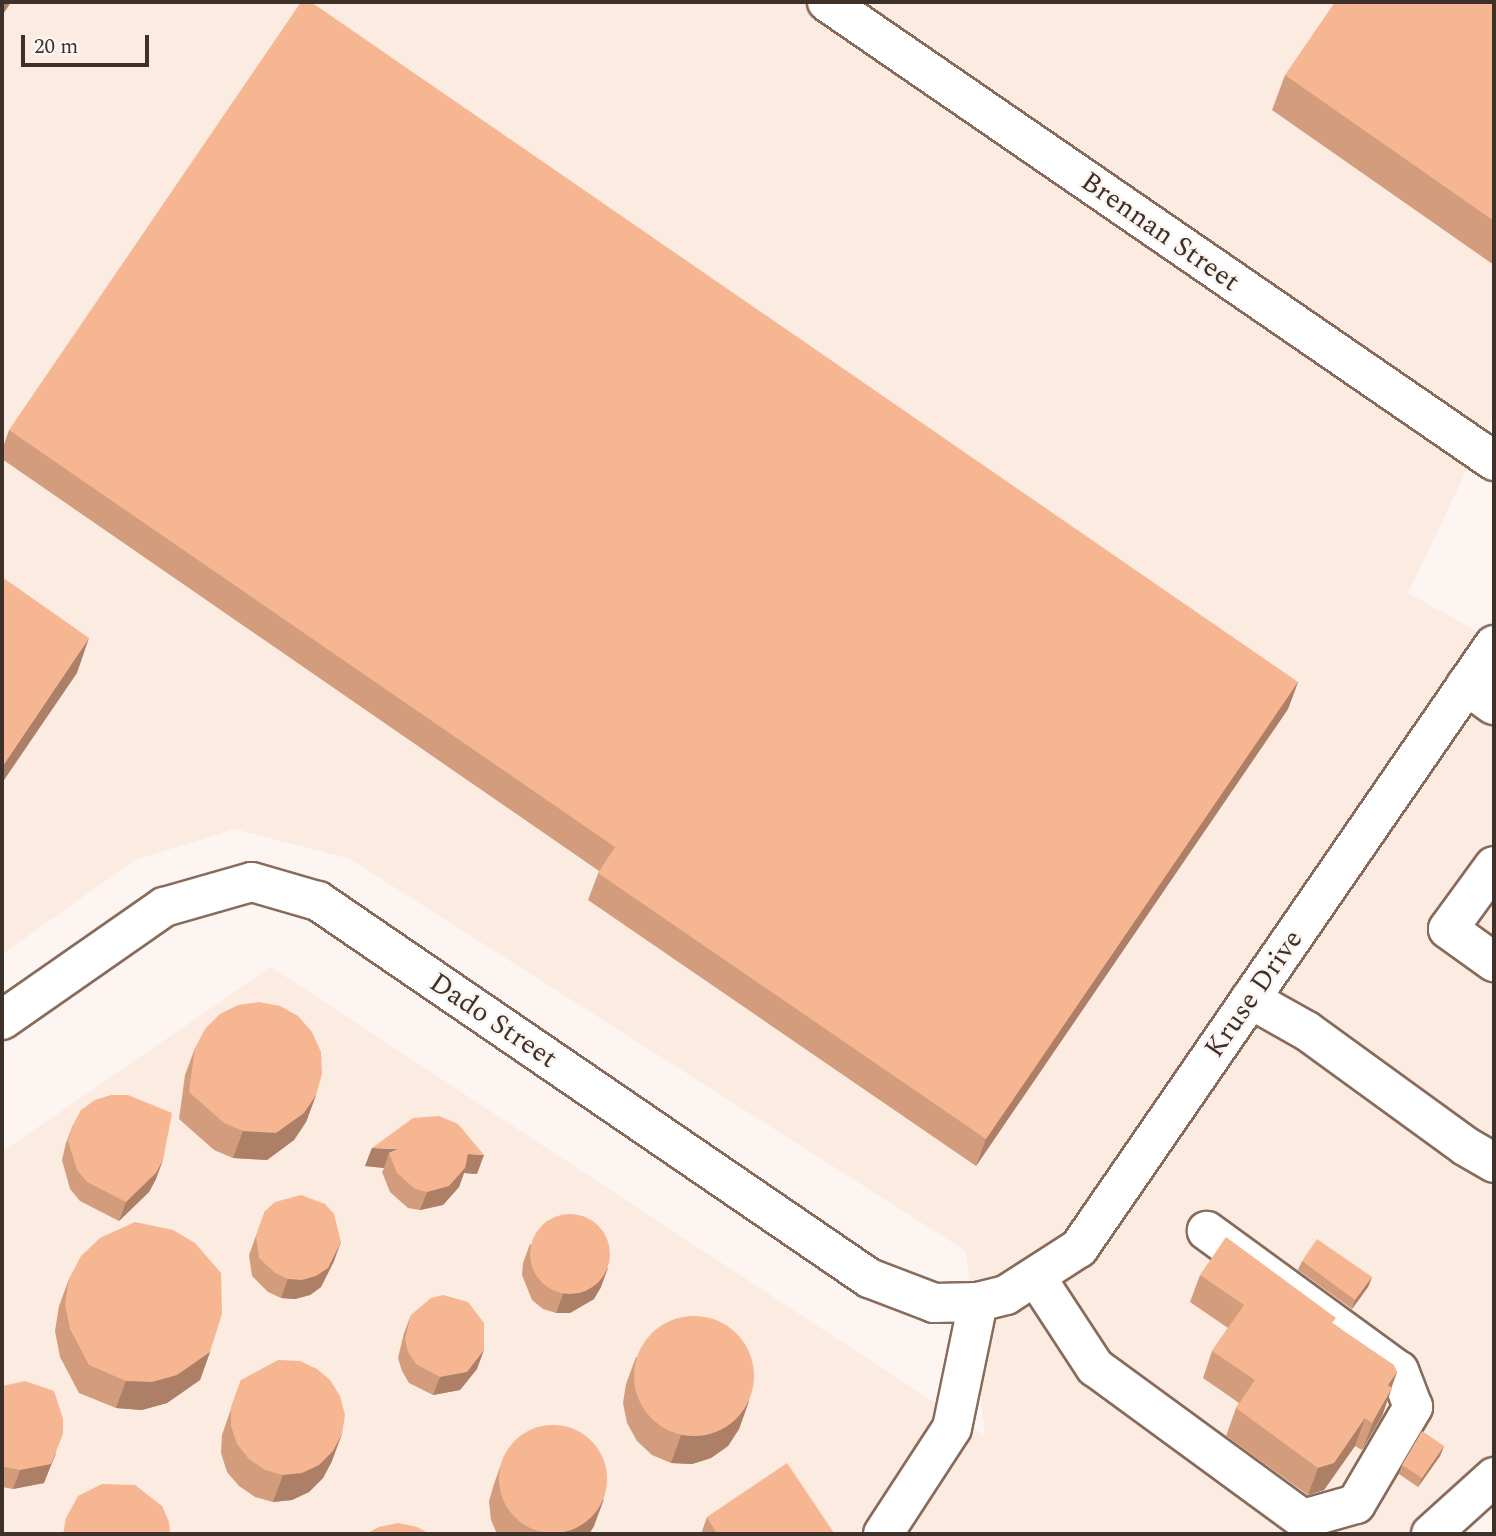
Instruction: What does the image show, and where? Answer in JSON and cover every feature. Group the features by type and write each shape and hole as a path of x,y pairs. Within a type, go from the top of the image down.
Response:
{"street":[{"name":"Brennan Street","path":"827,2 1494,461"},
{"name":"Kruse Drive","path":"978,1302 1006,1295 1079,1248 1251,999 1480,695 1494,645"},
{"path":"1494,866 1448,929 1494,962"},
{"name":"Dado Street","path":"2,1020 164,907 252,882 318,901 869,1278 934,1303 978,1302"},
{"path":"1251,999 1307,1031 1465,1146 1494,1163"},
{"path":"1036,1277 1095,1367 1303,1519 1356,1503 1413,1407 1399,1371 1207,1231"},
{"path":"883,1534 952,1428 978,1302"},
{"path":"1431,1534 1494,1477"}],"shaded area":[{"path":"2,2 1494,2 1494,413 1408,593 1494,641 1494,1465 1409,1534 2,1534 2,1152 271,967 985,1436 966,1251 350,859 235,829 135,860 2,954"}],"building":[{"path":"301,2 311,2 1298,682 986,1139 598,873 615,847 9,430"},
{"path":"1335,2 1494,2 1494,221 1285,75"},
{"path":"2,577 89,638 2,767"},
{"path":"259,1002 280,1006 298,1016 312,1032 321,1052 322,1074 316,1095 304,1113 276,1133 243,1131 224,1123 189,1092 195,1048 205,1029 220,1014 238,1005"},
{"path":"111,1095 128,1095 172,1113 163,1160 156,1173 126,1202 87,1182 77,1170 68,1141 81,1110 95,1100"},
{"path":"439,1116 458,1124 484,1155 468,1154 465,1168 449,1186 427,1192 415,1189 397,1173 389,1153 398,1149 372,1148 413,1118"},
{"path":"301,1195 325,1204 334,1214 341,1242 328,1268 316,1276 302,1280 288,1279 275,1273 259,1258 256,1236 265,1211 275,1202"},
{"path":"570,1214 585,1217 598,1226 607,1239 610,1254 607,1269 598,1282 585,1291 570,1294 555,1291 542,1282 533,1269 530,1254 533,1239 542,1226 555,1217"},
{"path":"135,1222 173,1230 195,1243 221,1273 222,1314 210,1352 177,1375 152,1382 126,1381 89,1365 70,1329 65,1304 69,1279 81,1256 100,1238"},
{"path":"1226,1237 1336,1318 1332,1323 1394,1365 1397,1372 1388,1385 1392,1388 1372,1423 1365,1418 1334,1463 1318,1468 1236,1408 1255,1380 1212,1351 1244,1305 1200,1275"},
{"path":"1317,1239 1372,1277 1355,1300 1302,1261"},
{"path":"443,1295 468,1302 484,1323 484,1350 467,1372 440,1377 416,1364 408,1352 405,1339 411,1315 431,1298"},
{"path":"694,1316 717,1320 737,1333 750,1353 754,1376 750,1399 737,1419 717,1432 694,1436 671,1432 651,1419 638,1399 634,1376 638,1353 651,1333 671,1320"},
{"path":"278,1360 300,1361 317,1369 330,1380 340,1396 345,1415 342,1434 333,1451 319,1465 302,1473 283,1475 265,1470 249,1459 237,1444 231,1426 231,1407 241,1380"},
{"path":"25,1381 54,1391 63,1419 63,1434 51,1464 20,1470 2,1465 2,1386"},
{"path":"553,1425 574,1429 591,1441 603,1458 607,1479 603,1500 591,1517 574,1529 553,1533 532,1529 515,1517 503,1500 499,1479 503,1458 515,1441 532,1429"},
{"path":"1422,1431 1444,1446 1422,1478 1402,1465"},
{"path":"787,1463 834,1533 717,1534 707,1517"},
{"path":"102,1484 135,1485 162,1506 169,1522 170,1534 63,1534 66,1518 78,1496"},
{"path":"398,1523 417,1527 430,1534 366,1534 379,1527"}]}
